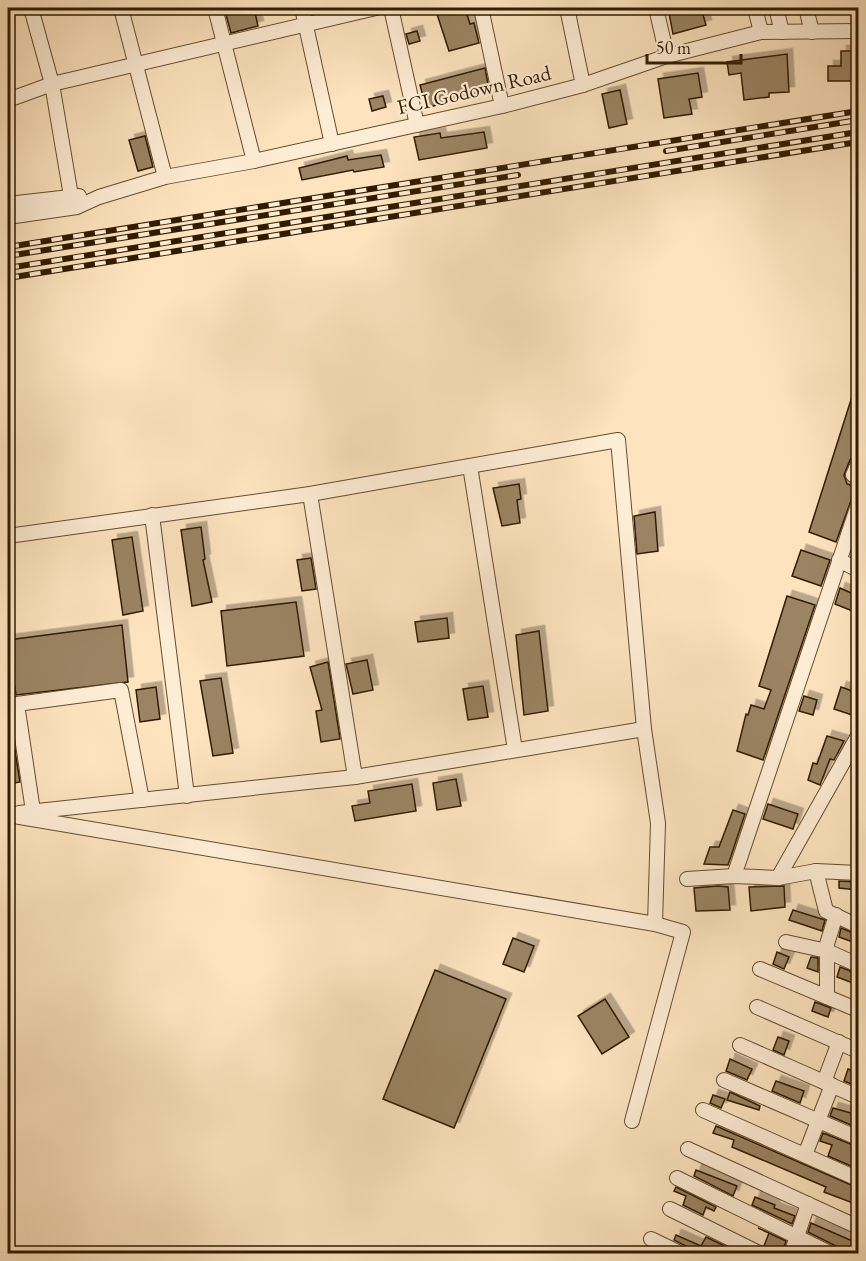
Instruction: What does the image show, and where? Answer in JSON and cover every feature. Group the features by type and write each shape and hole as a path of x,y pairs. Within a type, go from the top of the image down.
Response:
{"street":[{"path":"31,8 52,84 71,196"},
{"path":"121,8 165,177"},
{"path":"215,8 254,161"},
{"path":"302,8 332,144"},
{"path":"8,100 52,84 376,8"},
{"path":"392,8 417,125"},
{"path":"481,8 502,106"},
{"path":"567,8 583,85"},
{"path":"656,8 667,56"},
{"path":"755,8 761,32"},
{"path":"776,8 782,32"},
{"path":"806,8 812,32"},
{"name":"FCI Godown Road","path":"8,217 77,207 99,197 165,177 254,161 502,106 583,85 667,56 761,32 858,31"},
{"name":"FCI Godown Road","path":"8,204 71,196 99,197"},
{"path":"8,536 310,494 618,440 644,729 657,823 655,924"},
{"path":"858,464 853,475 858,478"},
{"path":"470,466 515,750"},
{"path":"310,494 355,777"},
{"path":"734,876 858,505"},
{"path":"152,515 187,796"},
{"path":"839,560 858,570"},
{"path":"33,811 17,704 121,690 141,800"},
{"path":"8,814 355,777 644,729"},
{"path":"778,878 858,736"},
{"path":"8,814 655,924 683,932 632,1121"},
{"path":"687,879 734,876 778,878 816,872 858,873"},
{"path":"816,872 826,912 858,926"},
{"path":"827,997 827,951 836,915"},
{"path":"786,942 827,951 858,965"},
{"path":"760,969 858,1010"},
{"path":"757,1007 858,1051"},
{"path":"805,1155 818,1120 839,1042"},
{"path":"740,1045 858,1097"},
{"path":"724,1080 858,1138"},
{"path":"703,1110 858,1179"},
{"path":"688,1149 858,1227"},
{"path":"677,1178 832,1254"},
{"path":"791,1254 808,1204"},
{"path":"670,1209 761,1254"},
{"path":"651,1239 682,1254"}],"building":[{"path":"254,8 258,26 231,33 225,11"},
{"path":"435,8 465,8 470,24 474,23 479,43 449,51"},
{"path":"668,8 701,8 706,25 673,34"},
{"path":"417,31 420,41 409,44 406,34"},
{"path":"841,51 858,51 858,81 828,81 828,66 841,66"},
{"path":"787,54 789,92 769,93 769,97 744,100 741,73 729,75 727,62"},
{"path":"485,68 489,90 426,108 420,85"},
{"path":"698,73 702,97 689,99 692,114 664,118 658,79"},
{"path":"620,90 627,124 609,128 602,94"},
{"path":"383,96 386,107 372,111 369,99"},
{"path":"484,132 487,148 419,160 414,137 440,133 441,138"},
{"path":"145,136 153,167 138,171 129,140"},
{"path":"381,155 384,167 354,172 353,170 302,180 299,168 347,156 348,160"},
{"path":"856,384 858,451 850,460 844,475 847,484 856,487 836,542 809,532"},
{"path":"519,484 521,499 517,500 520,523 502,526 493,488"},
{"path":"655,512 658,551 637,554 634,516"},
{"path":"201,527 205,559 203,560 212,602 192,606 181,530"},
{"path":"132,537 143,611 123,615 112,540"},
{"path":"801,550 830,560 821,586 792,576"},
{"path":"311,558 316,589 302,591 297,560"},
{"path":"840,588 858,596 855,612 835,604"},
{"path":"787,596 815,605 763,760 737,751 746,714 748,715 751,705 764,709 771,690 759,686"},
{"path":"296,602 304,656 227,666 221,611"},
{"path":"447,618 449,638 418,642 415,622"},
{"path":"122,625 128,682 16,695 8,640"},
{"path":"539,631 548,711 524,715 516,635"},
{"path":"367,660 373,690 353,694 346,664"},
{"path":"328,662 340,739 321,742 316,711 322,710 310,667"},
{"path":"221,678 233,753 213,756 200,681"},
{"path":"483,686 488,717 468,720 463,689"},
{"path":"156,687 160,719 140,722 136,690"},
{"path":"841,687 858,693 858,717 834,709"},
{"path":"804,696 817,700 813,715 799,711"},
{"path":"8,720 10,720 20,782 8,784"},
{"path":"827,736 844,741 834,760 830,759 820,785 808,780 813,763 817,764"},
{"path":"456,779 461,806 437,810 433,783"},
{"path":"412,784 416,811 355,821 352,806 370,803 368,791"},
{"path":"768,804 798,814 793,829 763,819"},
{"path":"733,810 745,814 728,865 704,864 710,847 719,847"},
{"path":"839,881 858,882 858,890 839,888"},
{"path":"784,886 785,907 751,911 749,887"},
{"path":"728,887 730,910 696,911 694,888"},
{"path":"793,910 825,920 822,931 789,920"},
{"path":"841,928 858,935 858,944 839,937"},
{"path":"513,938 534,946 524,972 503,964"},
{"path":"777,952 789,957 784,969 773,964"},
{"path":"811,957 818,958 818,972 807,968"},
{"path":"840,967 858,974 858,985 837,977"},
{"path":"435,970 506,999 454,1128 383,1099"},
{"path":"605,999 629,1037 602,1054 578,1016"},
{"path":"815,1002 831,1008 828,1017 812,1011"},
{"path":"778,1037 789,1041 784,1055 773,1050"},
{"path":"730,1059 752,1069 747,1080 726,1071"},
{"path":"848,1069 858,1073 854,1085 844,1081"},
{"path":"776,1081 804,1091 800,1103 772,1091"},
{"path":"730,1092 760,1106 759,1110 727,1100"},
{"path":"713,1095 725,1099 721,1108 710,1103"},
{"path":"833,1108 858,1115 855,1124 858,1124 858,1128 830,1116"},
{"path":"716,1126 858,1188 858,1205 824,1192 826,1187 732,1147 734,1140 713,1133"},
{"path":"823,1133 858,1147 858,1169 828,1156 832,1145 820,1141"},
{"path":"696,1170 737,1186 733,1196 694,1176"},
{"path":"676,1187 716,1207 714,1211 706,1207 703,1215 683,1205 686,1196 674,1191"},
{"path":"755,1197 795,1216 792,1224 752,1205"},
{"path":"811,1223 857,1243 852,1254 841,1254 836,1246 808,1232"},
{"path":"769,1233 786,1241 782,1254 770,1253 764,1246"},
{"path":"676,1235 701,1246 706,1237 735,1251 734,1254 691,1254 686,1246 674,1240"}],"railway":[{"path":"8,247 858,111"},
{"path":"666,151 858,120"},
{"path":"8,268 858,132"},
{"path":"8,278 858,142"},
{"path":"8,256 518,175"}]}
